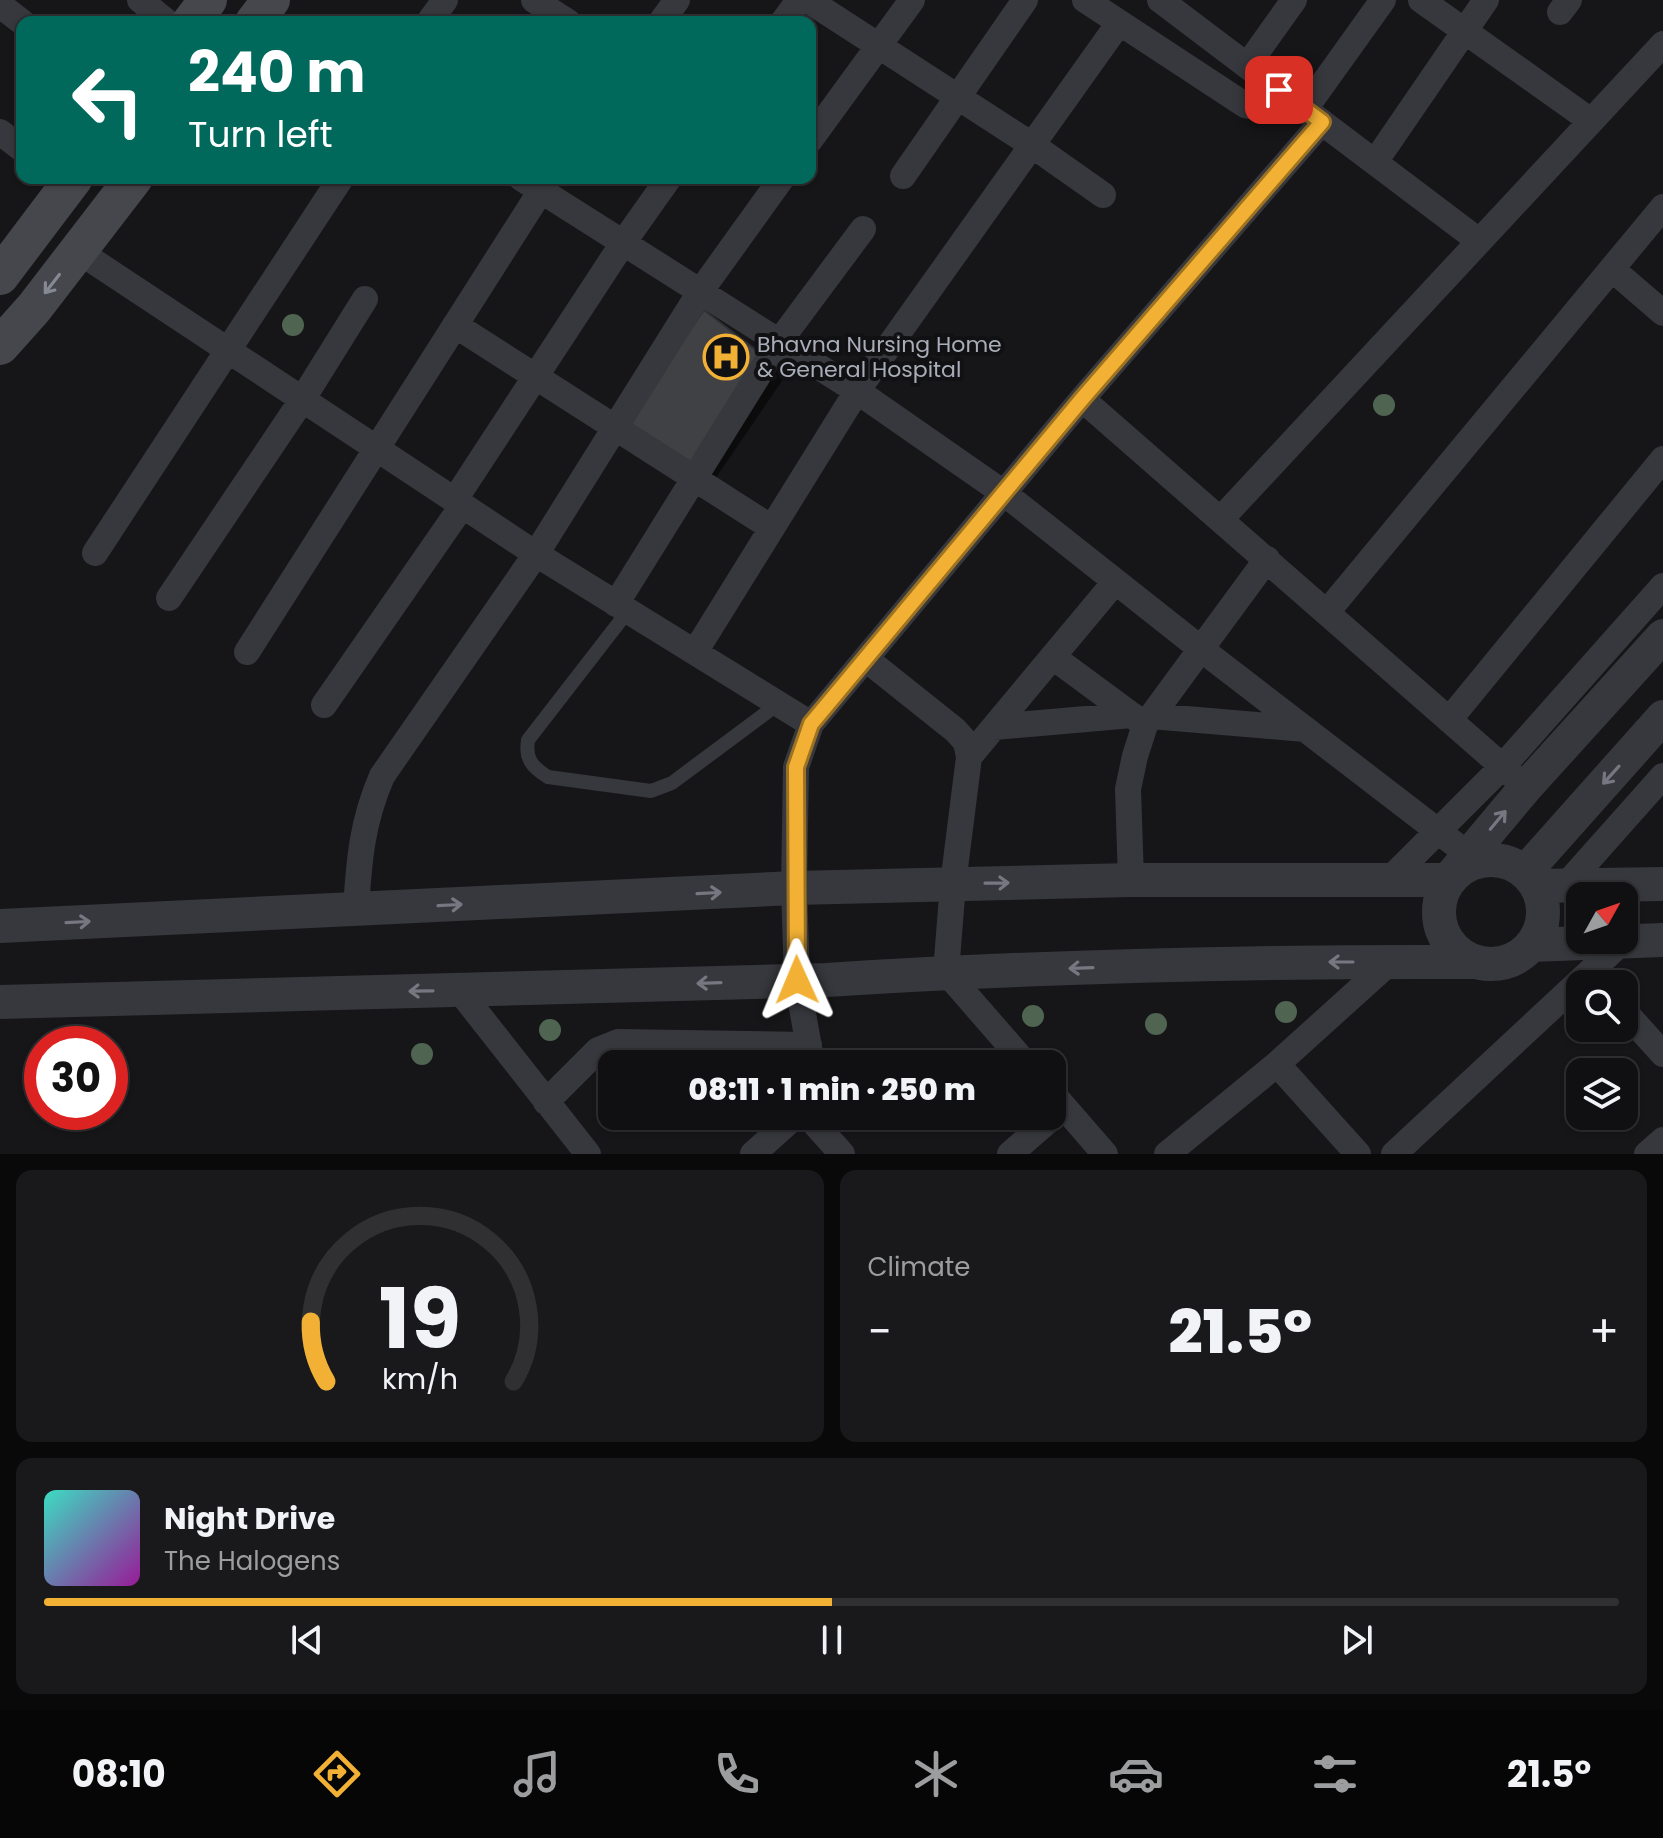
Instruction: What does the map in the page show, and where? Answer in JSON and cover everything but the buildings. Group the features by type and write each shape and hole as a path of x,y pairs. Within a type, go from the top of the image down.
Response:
{"main road":[{"path":"196,16 208,0"},
{"path":"0,276 65,184"},
{"path":"0,346 34,308 129,184"}],"street":[{"path":"140,0 160,16"},
{"path":"534,0 561,15"},
{"path":"808,0 1032,145 1103,195"},
{"path":"816,132 912,0"},
{"path":"903,176 1025,0"},
{"path":"1085,0 1245,105 1256,108 1264,106 1279,90"},
{"path":"1160,0 1479,241"},
{"path":"1247,66 1294,0"},
{"path":"810,1050 797,980 794,888 796,767 811,724 1005,494 1314,116 1383,0"},
{"path":"1421,0 1591,121"},
{"path":"1375,162 1486,0"},
{"path":"0,5 16,17"},
{"path":"695,652 857,391 1119,23"},
{"path":"1221,519 1663,44"},
{"path":"0,132 16,144"},
{"path":"95,553 337,184"},
{"path":"247,652 455,325 536,184"},
{"path":"540,184 623,243 857,391 1005,494 1438,831 1459,868"},
{"path":"324,705 458,504 535,377 665,184"},
{"path":"356,909 361,840 369,807 382,776 536,554 700,292 778,184"},
{"path":"1327,612 1663,207"},
{"path":"622,608 693,478 779,342 863,229"},
{"path":"78,251 458,504 811,724"},
{"path":"1612,269 1663,313"},
{"path":"169,598 302,400 365,299"},
{"path":"455,325 772,528"},
{"path":"1082,399 1515,777"},
{"path":"1449,720 1663,459"},
{"path":"1131,880 1128,789 1143,718 1201,649 1267,559"},
{"path":"969,757 1115,582"},
{"path":"1475,962 1454,948 1440,928 1438,911 1441,895 1515,777 1663,586"},
{"path":"1389,880 1438,831 1515,777 1663,636"},
{"path":"1053,657 1143,718"},
{"path":"866,659 966,742 969,757 953,884 946,972 1014,1050"},
{"path":"0,1002 797,980 946,972 1390,962 1491,964 1509,961 1531,945 1543,921 1543,881 1663,717"},
{"path":"994,727 1143,718 1305,729"},
{"path":"1543,881 1663,776"},
{"path":"0,926 794,888 1131,880 1389,880 1492,859 1509,862 1543,881 1663,884"},
{"path":"1638,941 1663,940"},
{"path":"1531,945 1566,943"},
{"path":"1601,970 1613,954"},
{"path":"1167,1154 1277,1064 1390,962"},
{"path":"459,990 588,1154"},
{"path":"1394,1154 1566,1003"},
{"path":"1638,1026 1663,1054"},
{"path":"546,1102 598,1050 618,1042 747,1050"},
{"path":"1277,1064 1358,1154"},
{"path":"1066,1109 1105,1154"},
{"path":"753,1154 780,1130"},
{"path":"821,1130 842,1154"},
{"path":"1010,1154 1031,1130"},
{"path":"1647,1154 1663,1140"}],"lane":[{"path":"622,608 528,740 526,753 534,768 548,777 651,791 672,783 778,704"}],"place":[{"name":"Bhavna Nursing Home & General Hospital","path":"726,357"}],"route":[{"path":"797,980 794,888 796,767 811,724 1082,399 1322,122 1279,90"}]}
